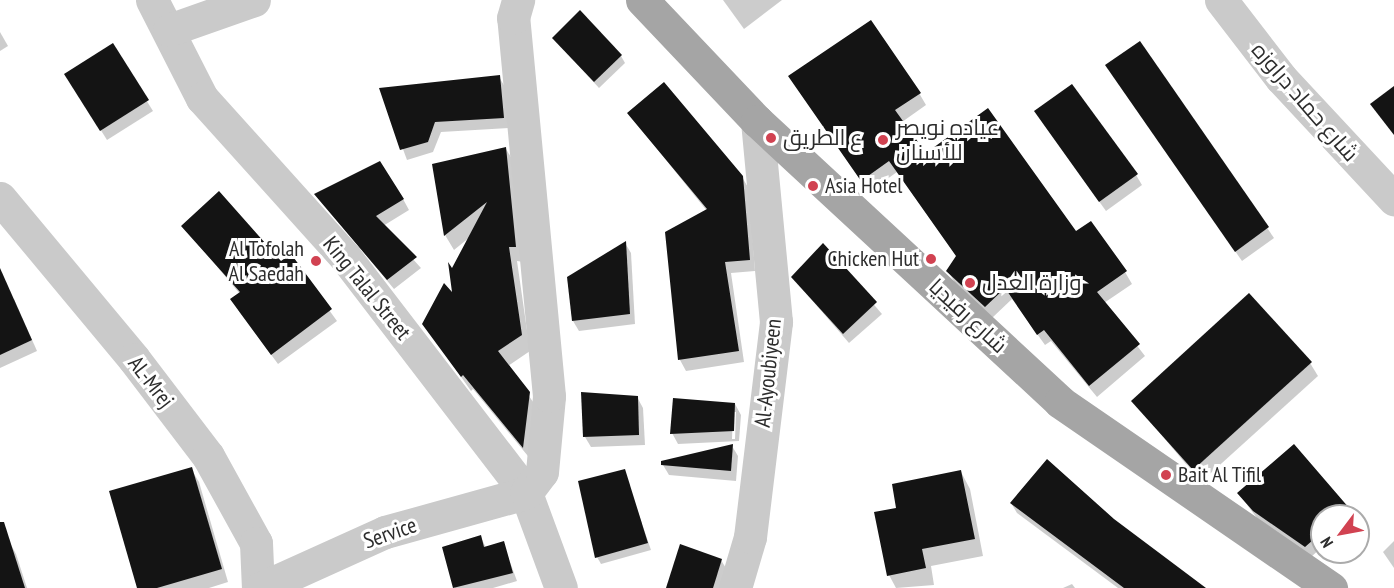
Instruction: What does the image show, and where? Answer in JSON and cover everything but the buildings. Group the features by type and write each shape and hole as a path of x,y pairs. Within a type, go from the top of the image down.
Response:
{"main road":[{"name":"شارع رفيديا","path":"642,0 757,121 1060,402 1331,588"}],"street":[{"name":"King Talal Street","path":"152,0 202,98 346,258 526,493 561,588"},
{"path":"169,30 254,0"},
{"path":"518,0 513,18 549,396 542,472 526,493"},
{"name":"شارع حماد دراوزه","path":"1221,0 1304,104 1394,199"},
{"name":"Al-Ayoubiyeen","path":"735,588 750,537 776,322 757,121"},
{"name":"AL-Mrej","path":"0,198 134,359 208,456 256,543 259,588"},
{"name":"Service","path":"259,588 385,531 526,493"}],"place":[{"name":"ع الطريق","path":"771,138"},
{"name":"عياده نويصر للأسنان","path":"883,140"},
{"name":"Asia Hotel","path":"813,186"},
{"name":"Chicken Hut","path":"931,259"},
{"name":"Al Tofolah Al Saedah","path":"316,261"},
{"name":"وزارة العدل","path":"970,283"},
{"name":"Bait Al Tifil","path":"1166,475"}]}
